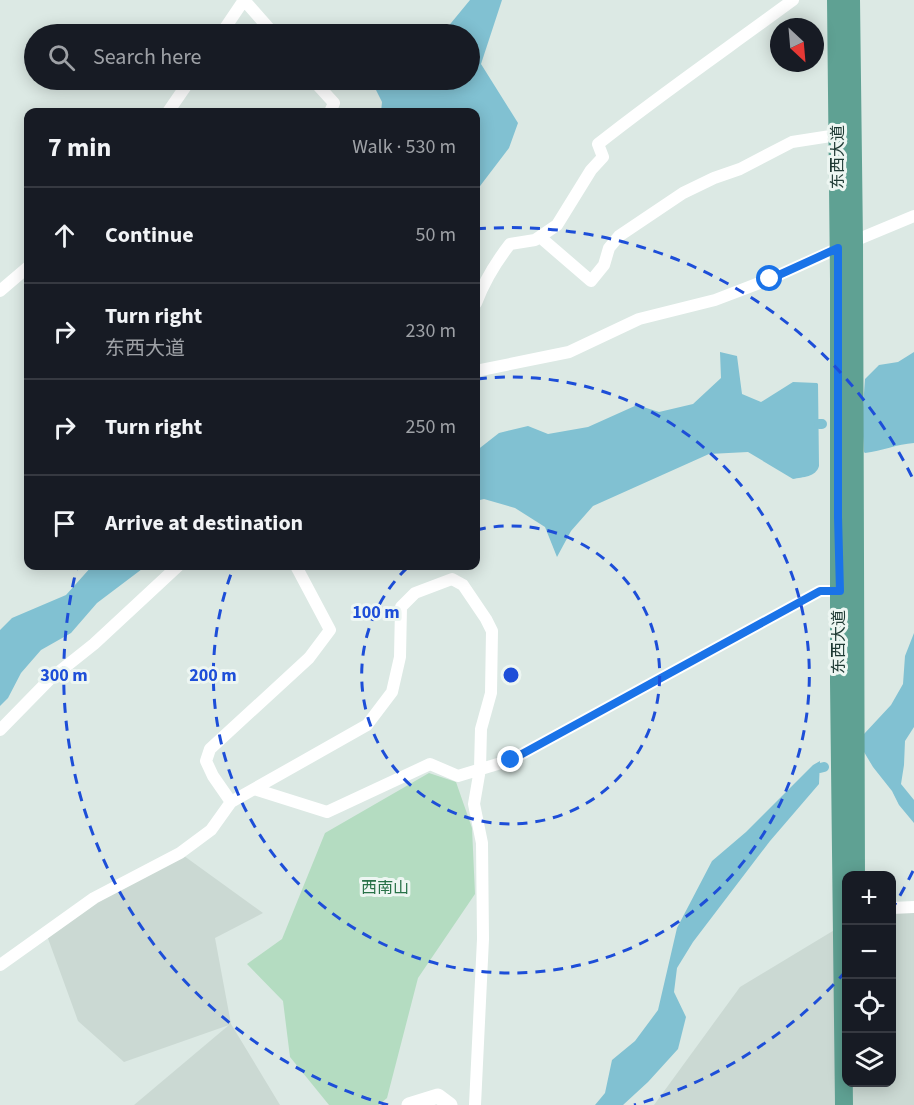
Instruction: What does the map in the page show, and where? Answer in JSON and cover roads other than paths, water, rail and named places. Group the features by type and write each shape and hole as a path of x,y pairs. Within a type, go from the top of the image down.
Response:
{"main road":[{"name":"东西大道","path":"836,0 837,135 846,244 854,515 856,871"},
{"name":"东西大道","path":"844,1105 838,517 851,0"},
{"path":"855,1087 855,1105"}],"street":[{"path":"228,24 244,0 265,24"},
{"path":"480,291 510,244 535,240 557,225 591,170 603,157 598,144 643,108 793,0"},
{"path":"173,108 184,90"},
{"path":"323,90 334,103 332,108"},
{"path":"540,237 591,281 604,265 609,248 619,236 683,193 740,169 792,142 837,135"},
{"path":"480,370 569,352 639,319 715,300 770,279 914,216"},
{"path":"0,291 24,270"},
{"path":"0,730 50,679 94,644 174,570"},
{"path":"231,802 213,776 206,761 210,749 309,658 330,630 298,570"},
{"path":"0,965 94,898 180,853 211,830 231,802 367,725 393,692 400,657 401,607 415,593 452,579 463,585 492,631 491,693 481,729 480,769 474,804 482,843 483,928 475,1105"},
{"path":"254,789 327,812 430,764 458,776 511,760 820,591 840,591"},
{"path":"896,908 914,907"},
{"path":"409,1105 438,1096 450,1105"}],"water":[{"path":"470,0 502,0 481,64 518,123 509,148 480,186 480,108 381,108 382,102 376,90 480,90 480,24 450,24"},
{"path":"720,352 737,356 742,394 761,402 793,382 817,383 819,466 817,470 809,476 793,479 748,452 709,454 593,506 571,531 557,557 545,527 515,508 484,499 480,500 480,448 499,433 528,426 548,434 588,427 637,405 659,412 693,404 721,378"},
{"path":"914,352 914,443 865,453 862,421 865,379 879,365 898,362"},
{"path":"88,570 141,570 97,603 71,633 41,650 21,673 8,698 0,706 0,630 12,618 66,595"},
{"path":"914,633 914,727 905,741 901,784 914,800 914,823 899,805 892,791 864,752 864,734 891,705 903,684 905,656"},
{"path":"820,761 819,784 770,841 693,942 677,968 674,992 686,1017 678,1049 623,1105 595,1105 605,1093 612,1060 635,1041 658,1010 677,928 712,861 746,832 813,765"}],"waterway":[{"path":"820,768 824,767"}],"park label":[{"name":"西南山","path":"385,888"}]}
